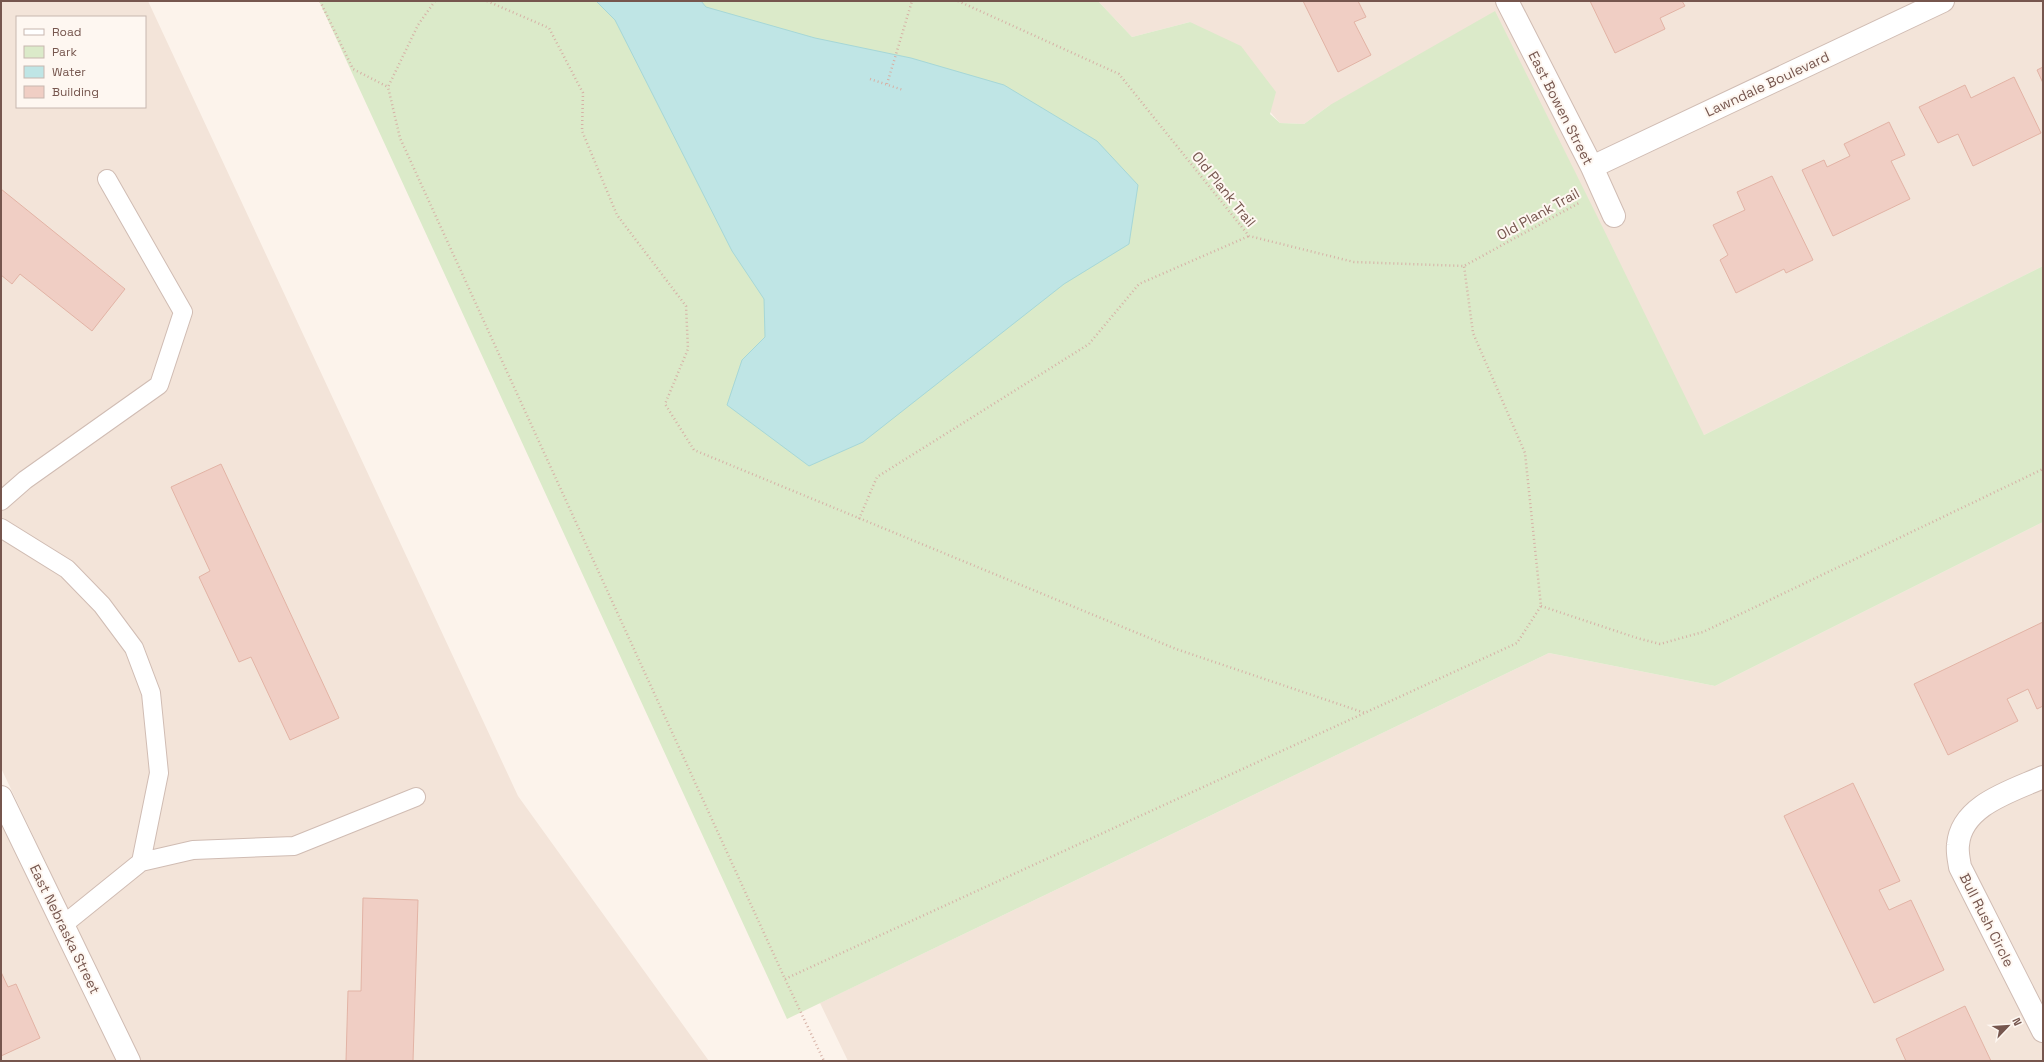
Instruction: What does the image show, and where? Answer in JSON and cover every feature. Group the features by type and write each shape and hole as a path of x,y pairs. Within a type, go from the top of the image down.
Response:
{"street":[{"name":"East Bowen Street","path":"1507,1 1592,167 1614,216"},
{"name":"Lawndale Boulevard","path":"1592,167 1943,1"},
{"name":"Bull Rush Circle","path":"2043,777 1986,803 1965,822 1958,845 1960,867 2043,1031"},
{"name":"East Nebraska Street","path":"4,811 63,925 129,1061"}],"lane":[{"path":"1,501 25,480 159,385 183,312 108,179"},
{"path":"1,528 67,569 102,605 134,648 151,693 159,773 142,862"},
{"path":"63,925 142,862 193,850 294,846 416,798"}],"path":[{"path":"320,1 352,69 388,88"},
{"path":"436,1 418,25 388,88 400,138 785,980 824,1061"},
{"path":"487,1 549,28 583,93 582,131 617,215 686,306 688,349 665,404 694,450 1176,649 1365,713"},
{"path":"886,84 912,1"},
{"name":"Old Plank Trail","path":"958,1 1119,74 1250,236 1354,262 1464,266 1602,190"},
{"path":"870,79 903,90"},
{"path":"859,518 877,477 1089,344 1139,284 1250,236"},
{"path":"785,980 1517,643 1540,606 1525,454 1472,333 1464,266"},
{"path":"1540,606 1637,638 1660,644 1703,632 2043,469"}],"shaded area":[{"path":"1,1 148,1 518,796 709,1061 140,1061 1,768"},
{"path":"1098,1 2043,1 2043,266 1704,435 1330,105 1304,124 1280,123 1190,22 1132,37"},
{"path":"2043,522 2043,1061 848,1061 820,1003 1549,653 1715,686"},
{"path":"1,813 119,1061 1,1061"}],"green space":[{"path":"319,1 1098,1 1132,37 1190,22 1241,46 1276,92 1270,114 1280,123 1304,124 1330,105 1495,11 1704,435 2043,266 2043,522 1715,686 1549,653 787,1019"}],"water":[{"path":"596,1 701,1 706,7 815,38 911,58 1004,85 1097,141 1138,185 1129,244 1064,284 863,442 809,466 727,405 742,360 765,337 764,299 732,251 615,20"}],"building":[{"path":"1303,1 1358,1 1366,17 1354,22 1371,55 1338,72"},
{"path":"1590,1 1682,1 1685,6 1660,18 1665,29 1615,53"},
{"path":"2043,67 2043,83 2037,70"},
{"path":"2014,77 2041,133 1973,166 1958,134 1938,143 1919,107 1965,85 1971,98"},
{"path":"1889,122 1905,155 1891,161 1910,199 1833,236 1802,170 1824,160 1827,167 1850,156 1844,144"},
{"path":"1772,176 1813,260 1786,273 1784,269 1736,293 1720,260 1728,255 1713,225 1745,210 1737,192"},
{"path":"1,189 125,289 92,331 20,274 12,284 1,275"},
{"path":"221,464 339,718 290,740 251,657 239,662 199,577 210,571 171,487"},
{"path":"2043,622 2043,706 2037,709 2028,689 2007,699 2018,721 1948,755 1914,684"},
{"path":"1853,783 1900,881 1879,890 1889,910 1911,900 1944,970 1874,1003 1784,816"},
{"path":"363,898 418,900 413,1061 346,1061 348,991 361,991"},
{"path":"1,972 8,987 16,984 40,1038 1,1056"},
{"path":"1965,1006 1991,1061 1906,1061 1896,1039"}]}
